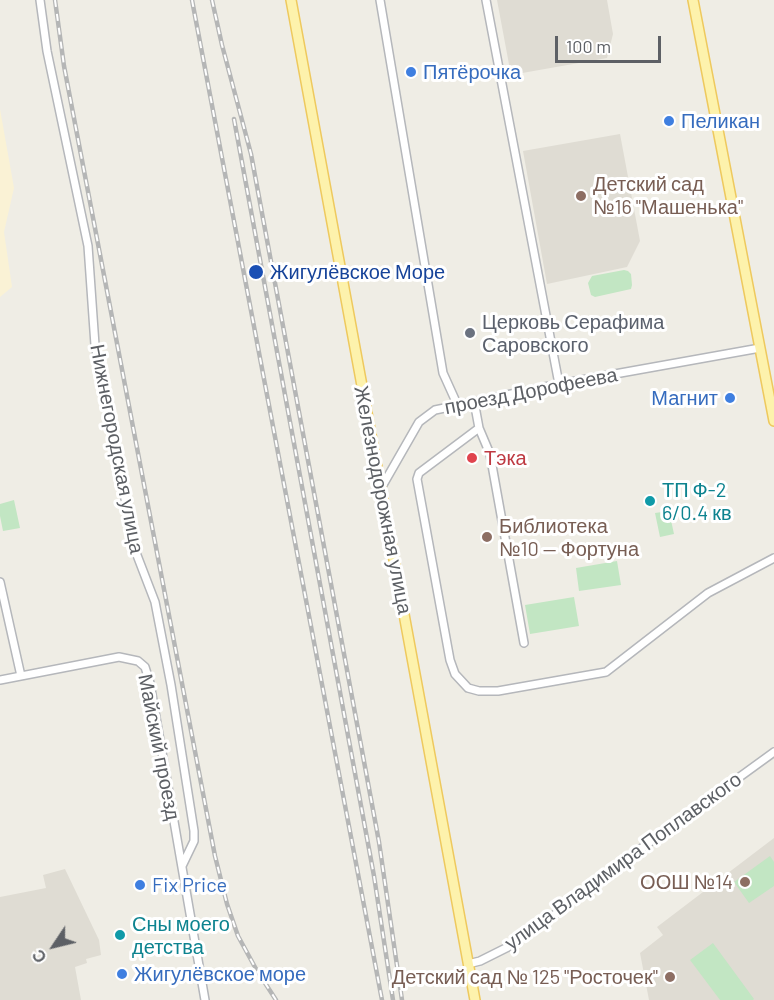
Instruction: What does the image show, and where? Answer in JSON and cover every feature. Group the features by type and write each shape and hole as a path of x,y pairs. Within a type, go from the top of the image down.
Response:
{"main road":[{"name":"Железнодорожная улица","path":"291,0 475,1000"},
{"path":"693,0 774,421"}],"street":[{"name":"Нижнегородская улица","path":"40,0 47,51 88,246 95,345 135,550 155,602 171,685 194,831 194,841 182,866"},
{"path":"380,0 443,374 457,404"},
{"path":"486,0 559,384"},
{"name":"проезд Дорофеева","path":"380,490 419,422 435,410 474,400 760,348"},
{"path":"474,400 479,428 490,454 524,643"},
{"path":"479,428 419,473 417,479 450,660 455,674 468,688 498,691 606,672 708,593 774,558"},
{"path":"0,582 21,676"},
{"name":"Майский проезд","path":"0,680 119,657 138,661 145,667 150,684 182,866"},
{"name":"улица Владимира Поплавского","path":"468,964 480,961 508,947 774,752"},
{"path":"182,866 204,998"}],"shaded area":[{"path":"497,0 607,0 613,34 607,58 511,75"},
{"name":"Детский сад №16 \"Машенька\"","path":"620,134 640,241 627,267 547,284 523,151"},
{"name":"ООШ №14","path":"774,838 774,1000 649,1000 640,953 663,935 657,927"},
{"path":"65,869 99,940 101,955 86,959 87,963 75,967 81,1000 0,1000 0,897 46,888 43,875"}],"green space":[{"path":"624,270 631,274 631,289 595,297 591,295 588,283 592,276"},
{"path":"14,500 20,528 3,531 0,504"},
{"path":"669,511 674,534 660,537 655,513"},
{"path":"617,561 621,585 579,591 576,568"},
{"path":"574,597 579,626 530,634 525,605"},
{"path":"770,856 774,862 774,886 749,903 734,882"},
{"path":"713,943 753,1000 720,1000 690,960"}],"sand":[{"path":"0,109 14,188 4,232 12,287 0,297"}],"railway":[{"path":"55,0 64,66 215,856 238,936 276,1000"},
{"path":"192,0 382,1000"},
{"path":"212,0 251,154 379,842 402,1000"},
{"path":"234,119 374,876 393,1000"}],"place":[{"name":"Пятёрочка","path":"411,72"},
{"name":"Пеликан","path":"669,121"},
{"name":"Детский сад №16 \"Машенька\"","path":"581,196"},
{"name":"Жигулёвское Море","path":"256,272"},
{"name":"Церковь Серафима Саровского","path":"470,333"},
{"name":"Магнит","path":"730,398"},
{"name":"Тэка","path":"472,458"},
{"name":"ТП Ф-2 6/0.4 кв","path":"650,501"},
{"name":"Библиотека №10 — Фортуна","path":"487,537"},
{"name":"ООШ №14","path":"745,882"},
{"name":"Fix Price","path":"140,885"},
{"name":"Сны моего детства","path":"120,935"},
{"name":"Жигулёвское море","path":"122,974"},
{"name":"Детский сад № 125 \"Росточек\"","path":"670,977"}]}
